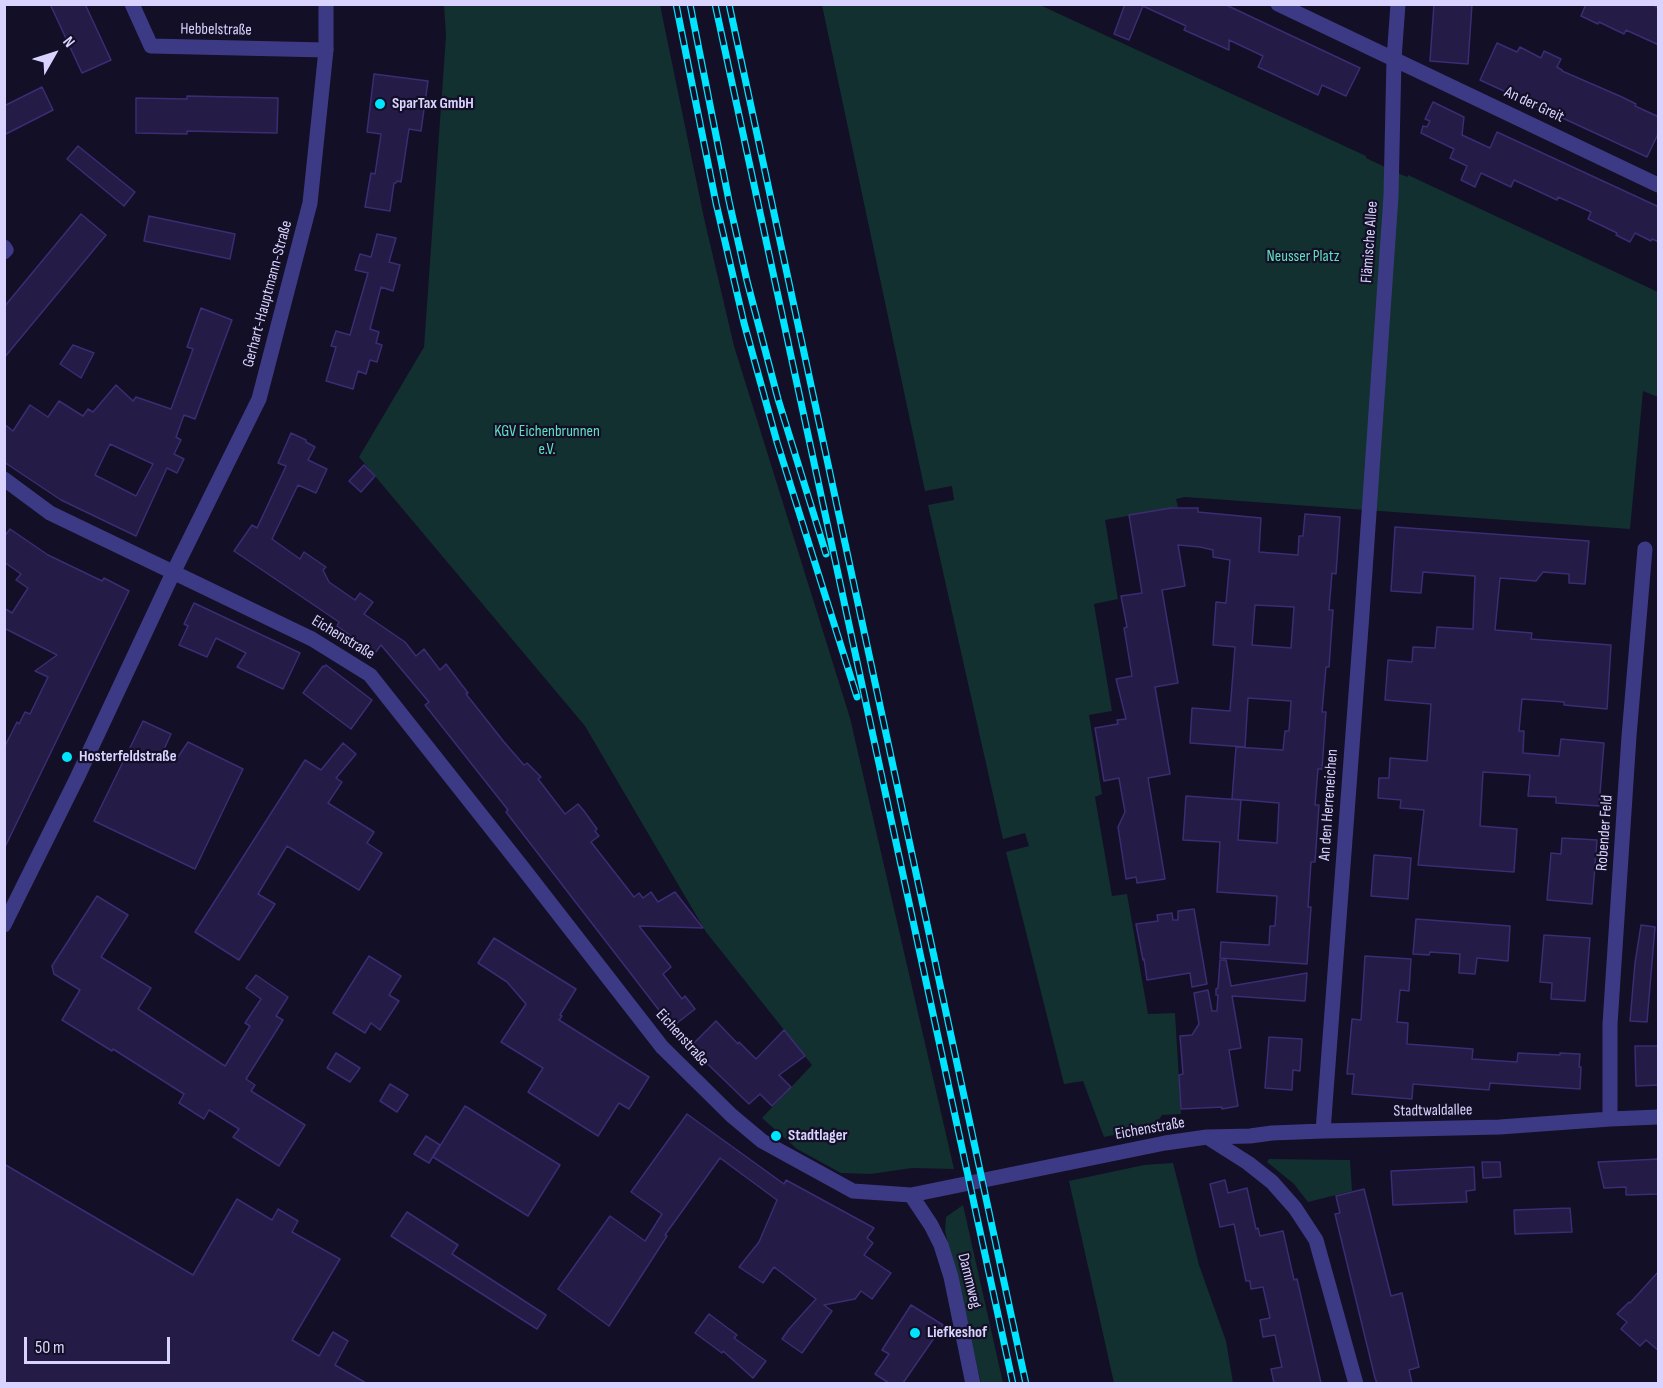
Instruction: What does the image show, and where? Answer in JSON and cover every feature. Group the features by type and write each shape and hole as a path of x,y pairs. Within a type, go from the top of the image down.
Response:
{"street":[{"name":"Hebbelstraße","path":"132,4 151,45 326,50"},
{"name":"Gerhart-Hauptmann-Straße","path":"173,573 259,399 310,203 326,50 326,4"},
{"name":"An der Greit","path":"1278,4 1659,184"},
{"name":"Flämische Allee","path":"1371,481 1391,196 1394,59 1398,4"},
{"path":"4,247 6,250 4,252"},
{"name":"Eichenstraße","path":"4,479 50,513 312,639 370,675 662,1047 731,1115 776,1150 853,1191 911,1195 1165,1143 1208,1137 1248,1162 1272,1182 1295,1208 1316,1240 1356,1383"},
{"name":"An den Herreneichen","path":"1323,1131 1371,481"},
{"name":"Robender Feld","path":"1610,1119 1610,1024 1629,736 1645,549"},
{"path":"4,925 81,771 173,573"},
{"name":"Stadtwaldallee","path":"1208,1137 1323,1131 1500,1128 1659,1117"},
{"name":"Dammweg","path":"911,1195 941,1245 951,1277 973,1383"}],"green space":[{"name":"KGV Eichenbrunnen e.V.","path":"444,5 660,5 704,218 734,346 850,718 954,1169 912,1168 871,1174 841,1173 797,1149 762,1118 812,1065 706,932 585,726 359,457 424,347 446,36"},
{"name":"Neusser Platz","path":"822,5 1040,5 1658,292 1658,397 1643,391 1630,529 1185,497 1176,499 1178,507 1105,520 1118,599 1094,604 1112,711 1089,715 1102,794 1095,797 1112,896 1127,894 1148,1014 1175,1013 1181,1114 1162,1115 1158,1121 1137,1130 1104,1137 1083,1081 1064,1084 1006,852 1029,846 1025,833 1003,839 928,505 954,500 952,486 925,491"},
{"path":"1269,1159 1350,1160 1352,1191 1308,1202 1294,1184 1267,1162"},
{"path":"1173,1163 1199,1265 1226,1341 1233,1383 1114,1383 1069,1181 1144,1165"},
{"path":"963,1205 1003,1383 981,1383 945,1231 946,1217"}],"building":[{"path":"50,4 85,4 111,60 82,73"},
{"path":"1125,4 1224,4 1360,68 1346,96 1322,85 1318,95 1258,67 1263,56 1229,40 1229,50 1184,30 1186,26 1143,6 1129,40 1114,34"},
{"path":"1434,4 1472,4 1468,64 1430,61"},
{"path":"1586,4 1651,4 1659,8 1659,45 1626,30 1624,34 1581,16"},
{"path":"1497,43 1517,52 1520,47 1541,58 1544,51 1561,59 1557,67 1562,71 1622,97 1659,117 1659,132 1647,157 1480,80"},
{"path":"374,74 428,81 421,131 409,129 401,182 394,183 390,211 365,207 371,173 375,174 381,134 367,132"},
{"path":"42,87 53,110 4,135 4,106"},
{"path":"187,96 278,98 277,133 187,131 187,134 136,133 136,98 187,99"},
{"path":"1433,102 1464,117 1462,135 1490,148 1497,132 1659,207 1659,242 1652,239 1651,241 1635,233 1630,242 1588,219 1591,212 1558,197 1557,200 1514,180 1511,187 1481,173 1475,187 1461,180 1467,166 1450,158 1454,149 1421,133 1423,126 1427,127 1430,121 1425,119"},
{"path":"78,146 135,192 124,206 67,159"},
{"path":"81,214 106,235 4,358 4,307"},
{"path":"149,216 235,234 230,259 144,241"},
{"path":"377,234 396,238 389,262 400,265 393,291 381,287 370,329 379,332 376,343 382,345 377,362 370,360 366,374 358,371 353,389 326,381 336,347 331,346 336,331 350,335 368,273 355,270 360,254 371,257"},
{"path":"201,308 232,320 195,419 184,415 176,437 181,440 174,454 184,459 177,473 167,468 136,536 61,500 4,462 4,424 13,431 30,405 48,417 59,401 83,416 88,409 93,412 116,385 133,401 136,397 171,409 193,349 187,347","holes":["110,444 153,464 136,496 95,475"]},
{"path":"73,345 94,353 81,378 60,364"},
{"path":"291,433 315,447 308,460 327,469 316,493 298,485 272,539 300,559 304,552 326,567 323,570 329,582 355,600 360,593 373,602 364,614 405,642 416,656 424,649 440,670 446,664 468,693 466,694 504,742 524,765 527,763 541,777 538,779 565,814 578,804 584,811 597,829 595,831 599,836 591,842 634,897 639,893 643,898 651,892 658,902 675,892 703,928 639,926 671,967 663,974 682,999 685,996 695,1009 672,1027 506,812 508,810 425,705 429,702 381,645 375,653 337,626 339,622 234,551 252,525 257,528 286,466 278,463"},
{"path":"364,465 375,476 361,492 349,481"},
{"path":"1171,508 1198,508 1198,512 1261,518 1259,552 1298,555 1299,536 1303,536 1305,514 1340,517 1336,574 1332,573 1329,610 1333,610 1329,667 1326,667 1322,712 1326,712 1322,769 1318,769 1315,805 1319,805 1315,862 1311,862 1307,964 1220,958 1221,942 1269,945 1270,926 1275,926 1277,896 1217,892 1220,842 1183,840 1186,796 1241,800 1238,840 1277,843 1279,803 1232,799 1236,747 1283,750 1285,731 1289,731 1291,701 1248,698 1245,747 1190,743 1192,708 1230,711 1235,647 1213,645 1216,602 1226,603 1230,560 1213,557 1213,550 1178,545 1185,586 1162,590 1178,683 1155,687 1170,774 1148,778 1165,879 1137,883 1136,877 1126,879 1118,827 1125,812 1119,778 1104,781 1095,728 1118,724 1117,720 1126,719 1116,679 1132,676 1121,596 1142,593 1129,515","holes":["1255,605 1294,607 1291,648 1252,645"]},
{"path":"1395,527 1589,541 1585,584 1569,583 1569,574 1543,572 1536,581 1500,578 1495,630 1532,633 1531,639 1611,645 1607,709 1564,705 1564,702 1522,699 1519,731 1524,731 1523,753 1559,756 1561,739 1604,743 1599,806 1556,803 1556,797 1528,796 1530,775 1483,772 1480,826 1517,829 1514,872 1418,865 1424,810 1400,808 1401,800 1378,798 1379,778 1389,778 1390,758 1427,761 1431,704 1385,700 1388,660 1412,662 1413,647 1435,648 1437,627 1473,629 1475,576 1423,572 1421,593 1391,591"},
{"path":"10,529 48,555 102,581 104,578 129,591 4,849 4,748 17,722 19,724 25,712 30,714 48,677 35,671 57,655 4,628 4,608 12,613 28,588 16,580 21,574 4,562 4,537"},
{"path":"194,603 300,653 283,689 237,667 246,653 216,638 207,657 179,645 188,626 184,624"},
{"path":"326,665 372,700 351,729 303,693"},
{"path":"143,721 171,734 161,756 174,763 188,742 243,769 195,869 94,821"},
{"path":"343,743 356,754 336,778 342,782 328,803 374,832 367,843 382,853 359,890 287,846 258,894 275,904 239,960 195,932 305,760 321,770"},
{"path":"1562,838 1597,840 1592,904 1547,900 1551,853 1561,854"},
{"path":"1374,855 1411,858 1408,899 1371,896"},
{"path":"97,896 128,915 101,957 151,988 138,1009 225,1066 250,1026 245,1023 261,999 246,988 256,975 288,997 276,1016 283,1020 246,1079 255,1085 251,1091 305,1125 279,1166 233,1137 239,1129 209,1110 204,1119 179,1103 184,1094 62,1020 80,990 54,974 52,966"},
{"path":"1194,909 1207,984 1192,987 1190,973 1147,980 1136,924 1158,921 1157,915 1172,913 1173,920 1178,920 1178,911"},
{"path":"1416,919 1510,926 1508,961 1477,958 1475,974 1459,973 1460,954 1430,952 1429,955 1413,954"},
{"path":"1641,925 1655,927 1647,1022 1630,1021"},
{"path":"1544,935 1590,938 1585,1001 1551,999 1552,983 1540,982"},
{"path":"494,938 576,989 559,1020 649,1077 629,1109 619,1103 598,1136 528,1092 543,1068 501,1042 526,1004 507,982 478,963"},
{"path":"369,956 401,976 389,995 399,1001 380,1030 371,1023 365,1033 333,1013"},
{"path":"1365,956 1411,959 1409,991 1400,990 1397,1022 1408,1023 1407,1044 1473,1049 1472,1059 1517,1062 1518,1053 1580,1054 1580,1089 1490,1083 1489,1090 1413,1084 1412,1099 1352,1094 1354,1074 1347,1074 1352,1019 1361,1020"},
{"path":"1220,960 1226,960 1231,986 1307,973 1305,1001 1232,996 1241,1048 1229,1050 1238,1106 1222,1109 1222,1107 1181,1109 1179,1075 1183,1074 1180,1036 1192,1035 1199,1024 1194,993 1208,990 1212,1011 1217,1011 1216,989 1218,988"},
{"path":"716,1021 756,1059 784,1030 805,1056 779,1075 791,1087 772,1106 760,1094 749,1104 690,1047"},
{"path":"1269,1037 1302,1039 1300,1071 1293,1070 1292,1090 1265,1088"},
{"path":"1635,1046 1659,1046 1659,1085 1636,1086"},
{"path":"336,1053 360,1068 350,1082 327,1068"},
{"path":"390,1084 408,1095 397,1112 380,1101"},
{"path":"465,1106 560,1165 528,1216 433,1157"},
{"path":"687,1114 784,1184 786,1180 874,1228 867,1238 873,1243 864,1255 891,1273 872,1299 861,1291 855,1299 824,1305 832,1311 802,1353 782,1339 816,1299 774,1267 763,1283 739,1267 759,1242 777,1200 720,1158 665,1235 667,1236 609,1326 558,1289 610,1216 645,1241 662,1214 631,1192"},
{"path":"426,1136 440,1145 429,1163 414,1154"},
{"path":"1659,1159 1659,1194 1626,1195 1626,1187 1604,1188 1598,1162"},
{"path":"1482,1162 1500,1162 1501,1177 1483,1178"},
{"path":"4,1164 193,1275 237,1199 272,1220 278,1209 298,1221 292,1232 340,1259 292,1340 319,1356 333,1332 348,1341 335,1365 366,1383 4,1383"},
{"path":"1474,1167 1475,1190 1466,1191 1467,1202 1393,1205 1391,1171"},
{"path":"1225,1180 1228,1193 1247,1188 1256,1229 1258,1228 1260,1236 1283,1231 1294,1280 1297,1279 1321,1383 1274,1383 1271,1369 1282,1367 1275,1335 1263,1337 1260,1320 1270,1318 1263,1287 1251,1289 1250,1281 1246,1281 1234,1224 1220,1227 1210,1184"},
{"path":"1364,1189 1391,1296 1402,1293 1419,1367 1409,1370 1412,1383 1377,1383 1375,1378 1335,1214 1340,1213 1336,1196"},
{"path":"1570,1208 1572,1232 1515,1234 1514,1210"},
{"path":"407,1212 458,1245 452,1254 546,1315 537,1329 391,1236"},
{"path":"1659,1271 1659,1351 1646,1340 1640,1346 1621,1329 1627,1322 1617,1314"},
{"name":"Liefkeshof","path":"911,1305 943,1325 903,1383 889,1383 875,1374 889,1354 882,1350"},
{"path":"709,1314 737,1335 734,1338 766,1361 753,1378 723,1351 722,1353 695,1333"}],"railway":[{"path":"676,4 716,203 744,323 777,442 857,697"},
{"path":"690,4 747,281 778,399 826,554"},
{"path":"715,4 1013,1384"},
{"path":"729,4 1026,1384"}],"place":[{"name":"SparTax GmbH","path":"380,104"},
{"name":"Hosterfeldstraße","path":"67,757"},
{"name":"Stadtlager","path":"776,1136"},
{"name":"Liefkeshof","path":"915,1333"}]}
